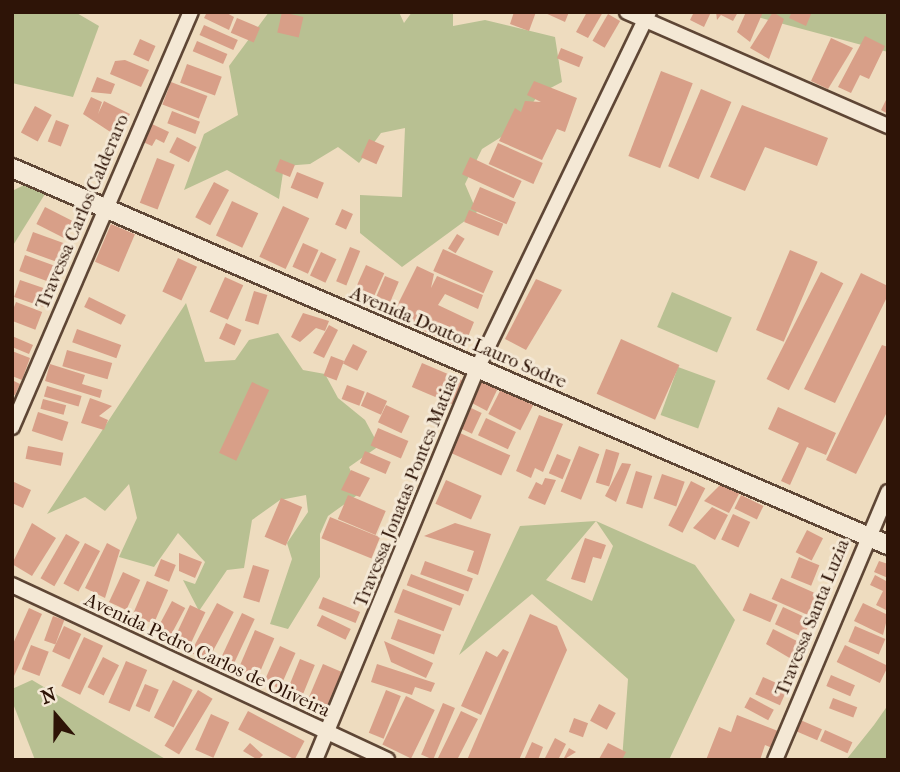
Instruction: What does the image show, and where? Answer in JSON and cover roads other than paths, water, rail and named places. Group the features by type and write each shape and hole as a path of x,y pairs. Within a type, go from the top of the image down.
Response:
{"street":[{"name":"Travessa Carlos Calderaro","path":"12,427 104,208 191,12"},
{"path":"627,12 647,17 888,126"},
{"name":"Travessa Jonatas Pontes Matias","path":"315,760 329,735 477,369 647,17"},
{"name":"Avenida Doutor Lauro Sodre","path":"12,168 888,545"},
{"name":"Travessa Santa Luzia","path":"775,760 867,536 888,492"},
{"name":"Avenida Pedro Carlos de Oliveira","path":"12,585 387,760"}]}
